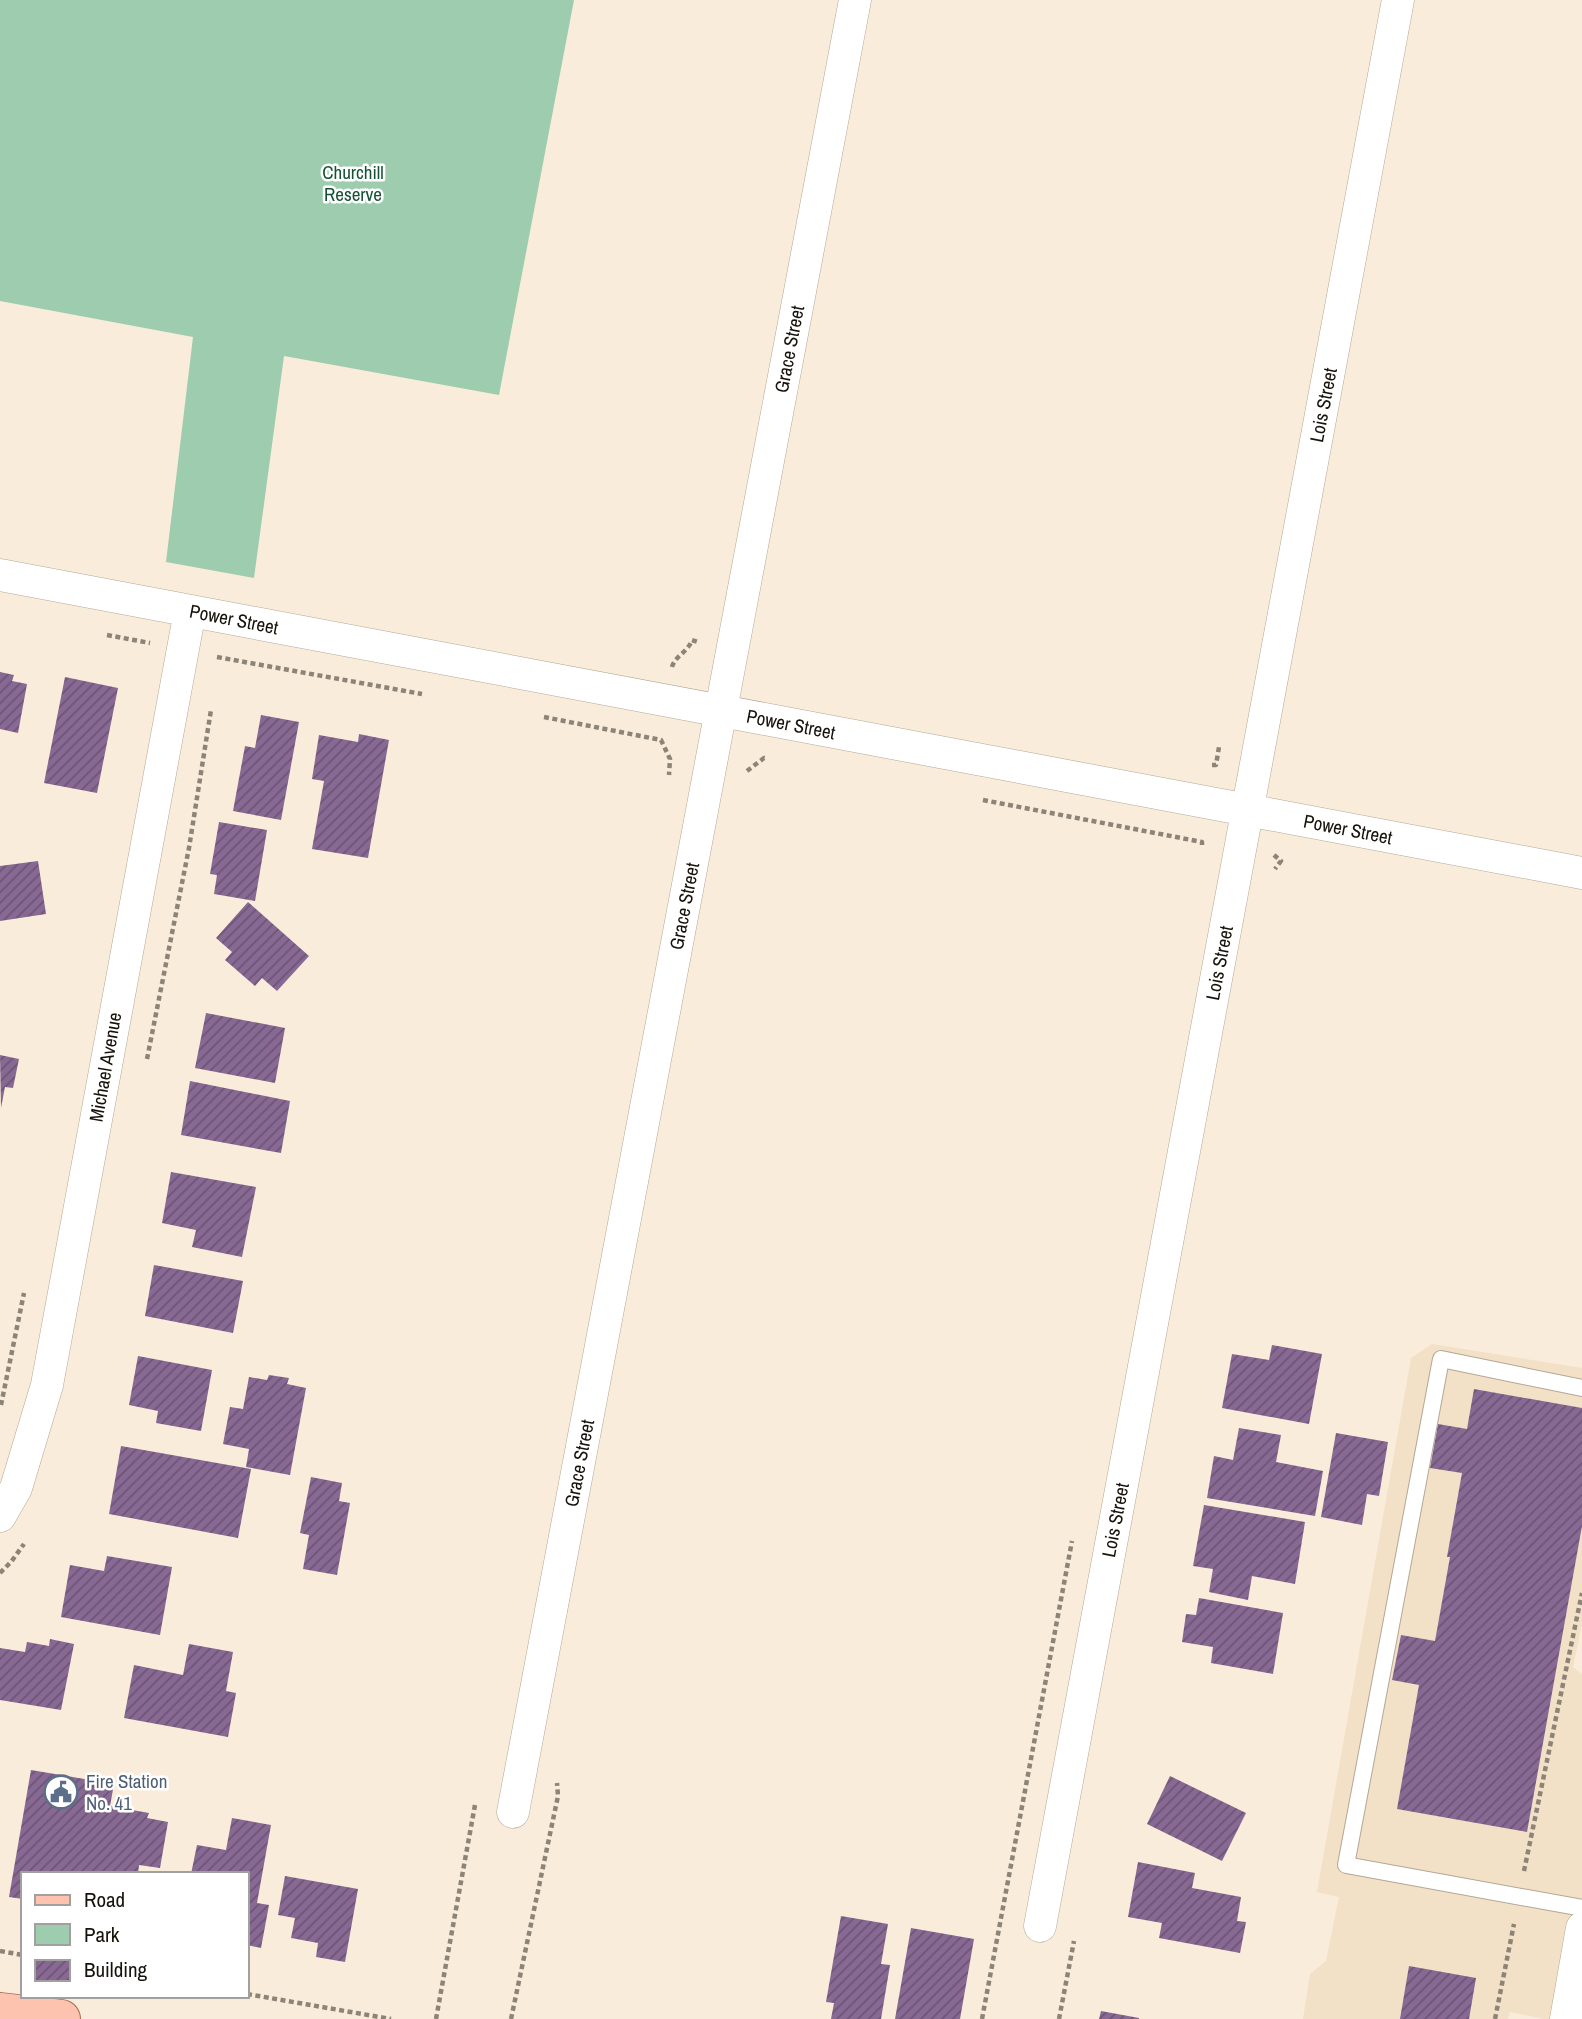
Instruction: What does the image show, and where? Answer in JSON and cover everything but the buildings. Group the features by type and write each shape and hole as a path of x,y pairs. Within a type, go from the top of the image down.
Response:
{"main road":[{"path":"0,2012 61,2019"}],"street":[{"name":"Grace Street","path":"513,1812 855,0"},
{"name":"Lois Street","path":"1040,1926 1398,0"},
{"name":"Power Street","path":"0,575 1582,873"},
{"name":"Michael Avenue","path":"0,1517 16,1488 47,1385 190,611"},
{"path":"1566,2019 1582,1928"}],"lane":[{"path":"1582,1388 1441,1359 1346,1865 1582,1908"}],"path":[{"path":"105,635 432,696"},
{"path":"539,716 661,740 670,759"},
{"path":"1202,763 1216,765 1221,738"},
{"path":"748,755 755,765"},
{"path":"745,772 764,758 778,761"},
{"path":"970,797 1202,842 1200,856"},
{"path":"982,2019 1072,1540"},
{"path":"1495,2019 1582,1593"},
{"path":"0,1951 21,1955"},
{"path":"248,1994 391,2019"}],"shaded area":[{"path":"1432,1344 1582,1368 1582,1624 1573,1667 1582,1674 1582,2019 1544,2019 1510,2012 1508,2019 1303,2019 1310,1974 1326,1961 1339,1897 1317,1892 1411,1358"}],"green space":[{"name":"Churchill Reserve","path":"0,0 574,0 499,395 284,356 254,578 166,562 193,337 0,301"}],"place":[{"name":"Fire Station No. 41","path":"61,1792"}]}
